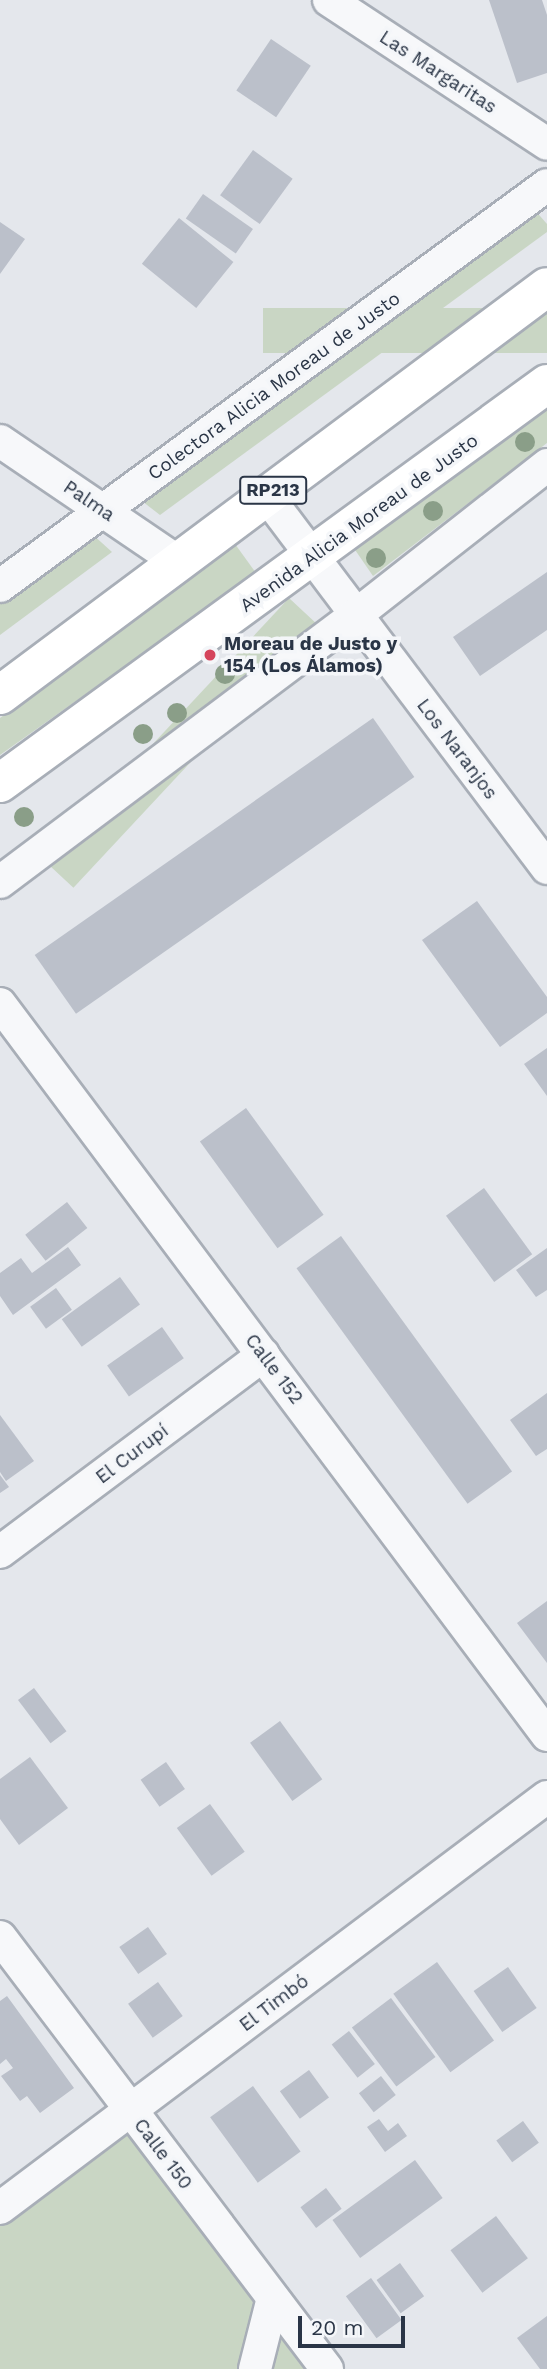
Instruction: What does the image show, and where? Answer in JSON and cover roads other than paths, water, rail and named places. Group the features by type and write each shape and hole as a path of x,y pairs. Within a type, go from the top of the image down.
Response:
{"main road":[{"name":"RP213","path":"0,695 547,287"},
{"name":"Avenida Alicia Moreau de Justo","path":"0,783 547,384"}],"street":[{"name":"Las Margaritas","path":"329,0 547,144"},
{"name":"Colectora Alicia Moreau de Justo","path":"0,586 547,185"},
{"name":"Palma","path":"0,441 178,562"},
{"path":"0,882 356,615 547,465"},
{"name":"Los Naranjos","path":"266,495 547,868"},
{"name":"Calle 152","path":"0,1004 547,1735"},
{"name":"El Curupí","path":"0,1552 263,1355"},
{"name":"El Timbó","path":"0,2208 547,1797"},
{"name":"Calle 150","path":"0,1937 327,2369"},
{"path":"255,2369 273,2298"}],"place":[{"name":"Moreau de Justo y 154 (Los Álamos)","path":"210,655"}]}
